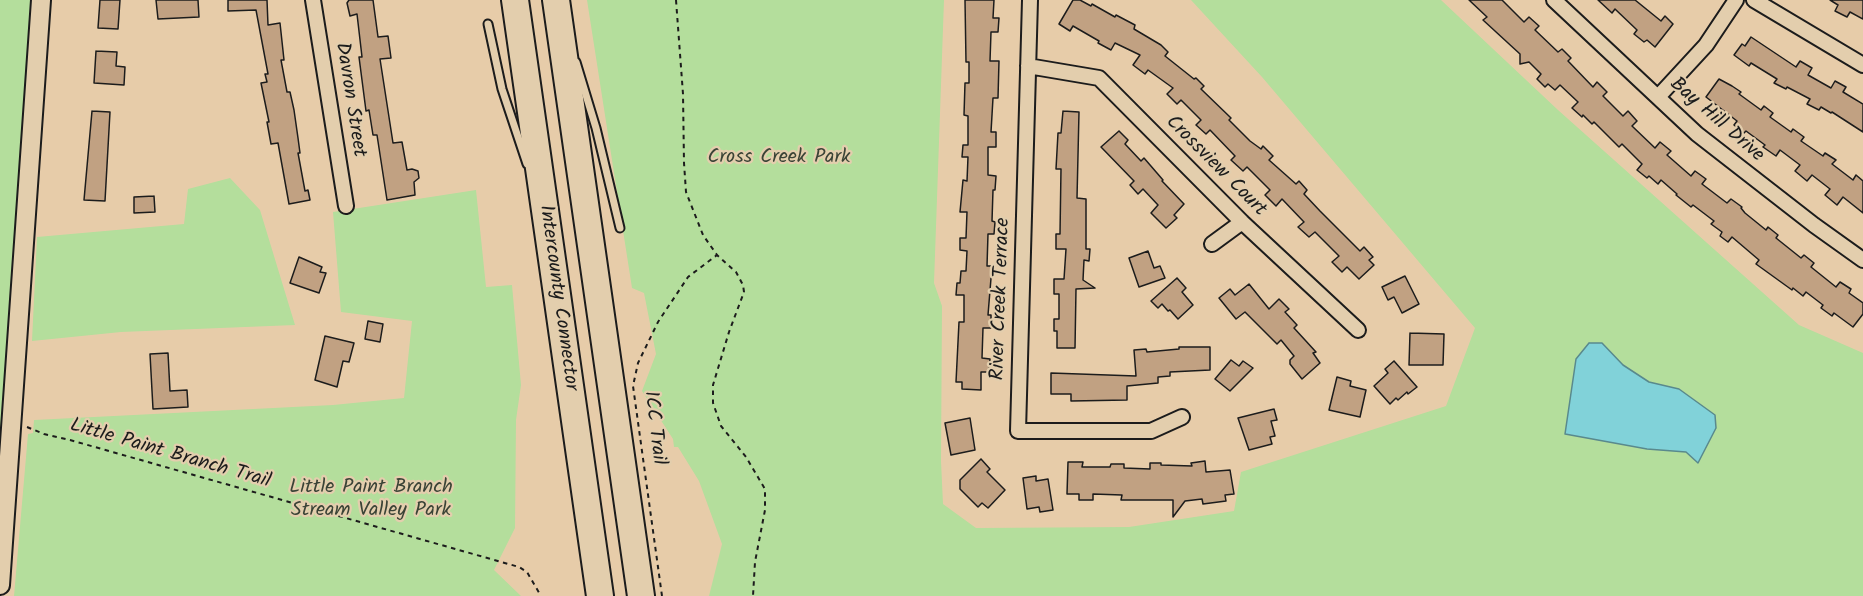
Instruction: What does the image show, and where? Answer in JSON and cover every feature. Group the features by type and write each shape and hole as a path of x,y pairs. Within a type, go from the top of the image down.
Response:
{"highway":[{"name":"Intercounty Connector","path":"514,0 599,586"},
{"path":"557,1 651,592"}],"street":[{"path":"0,585 41,0"},
{"name":"Davron Street","path":"313,0 346,206"},
{"name":"River Creek Terrace","path":"1030,0 1018,431 1151,431 1182,417"},
{"name":"Bay Hill Drive","path":"1554,0 1697,134 1732,163 1863,260"},
{"path":"1658,97 1707,45 1736,0"},
{"path":"1754,0 1863,65"},
{"name":"Crossview Court","path":"1028,66 1099,78 1242,222 1358,330"},
{"path":"1212,244 1242,222"}],"lane":[{"path":"557,1 572,47"},
{"path":"488,24 510,113 546,220"},
{"path":"575,59 596,128 620,228"}],"path":[{"path":"676,0 683,94 686,192 704,235 717,255 736,272 744,292 729,332 714,385 713,403 721,426 746,457 765,489 765,510 755,562 753,596"},
{"name":"ICC Trail","path":"651,592 633,386 638,363 658,322 688,277 717,255"},
{"name":"Little Paint Branch Trail","path":"21,425 44,434 519,567 527,572 541,596"}],"green space":[{"path":"0,0 41,0 0,585"},
{"name":"Cross Creek Park","path":"587,0 944,0 934,283 942,306 943,504 976,528 1129,527 1234,511 1241,472 1446,406 1475,328 1262,77 1191,0 1441,0 1558,110 1799,325 1863,353 1863,596 709,596 722,544 699,481 678,447 674,447 673,439 642,391 656,354 644,293 632,288"},
{"path":"230,178 260,210 295,325 121,332 32,341 37,237 184,224 188,189"},
{"name":"Little Paint Branch Stream Valley Park","path":"476,190 486,287 512,285 521,385 516,420 515,528 494,570 521,596 14,596 28,434 33,433 34,420 333,405 404,398 412,321 341,312 333,212"}],"water":[{"path":"1589,343 1602,343 1623,365 1649,382 1679,389 1715,415 1716,428 1698,463 1686,452 1647,449 1565,434 1576,359"}],"building":[{"path":"100,0 120,0 118,29 98,28"},
{"path":"156,0 198,0 199,17 158,19"},
{"path":"228,0 267,0 268,25 280,23 284,60 281,60 287,92 290,92 294,110 300,153 298,153 305,191 308,190 310,200 289,204 278,143 271,144 261,83 267,82 265,74 268,74 256,10 228,11"},
{"path":"349,0 373,0 378,37 388,36 391,58 380,59 393,143 402,142 407,170 418,171 419,178 414,182 415,195 387,200 377,135 373,135 369,110 366,111 359,57 362,57 357,14 350,16 347,3"},
{"path":"965,0 994,0 993,18 999,18 998,32 991,32 990,61 999,61 998,98 993,98 991,132 996,132 996,147 988,147 988,175 996,176 995,190 993,190 994,234 988,234 987,266 992,266 988,315 991,315 991,328 983,328 982,358 990,359 989,372 981,372 981,390 962,389 962,382 956,382 959,322 964,322 964,295 956,295 957,283 960,283 961,271 966,271 967,251 960,250 960,238 966,238 967,212 960,212 963,180 967,181 968,157 962,157 963,145 968,145 968,116 964,115 965,83 969,83 969,62 966,62"},
{"path":"1073,0 1080,0 1091,6 1092,4 1115,17 1116,15 1135,25 1134,29 1161,45 1168,52 1165,56 1204,86 1201,89 1231,118 1229,120 1250,141 1261,149 1263,146 1273,156 1269,160 1296,184 1299,181 1307,190 1304,194 1360,251 1364,247 1373,257 1369,260 1374,265 1359,279 1347,267 1342,272 1332,262 1339,256 1315,232 1309,237 1298,227 1304,222 1282,199 1276,206 1265,195 1270,190 1247,167 1243,171 1231,160 1235,156 1210,130 1206,134 1196,125 1201,120 1181,100 1177,104 1167,94 1173,88 1148,70 1145,74 1133,65 1140,55 1115,43 1111,50 1073,26 1070,31 1059,24"},
{"path":"1469,0 1502,0 1524,22 1529,17 1539,26 1535,30 1558,52 1562,49 1571,58 1568,61 1593,87 1597,82 1607,92 1603,96 1623,116 1628,111 1637,121 1632,126 1655,148 1660,142 1671,151 1667,155 1691,176 1695,171 1706,179 1702,184 1727,203 1731,199 1742,207 1745,213 1766,230 1768,227 1778,235 1776,238 1801,258 1804,255 1814,263 1811,267 1836,287 1840,282 1851,289 1849,293 1863,303 1863,314 1853,327 1834,313 1832,316 1821,308 1823,305 1806,292 1803,296 1793,288 1792,290 1756,264 1759,260 1732,237 1728,242 1720,236 1722,232 1711,224 1714,221 1693,205 1691,207 1661,180 1658,184 1637,170 1642,164 1622,144 1619,147 1594,122 1592,124 1572,108 1578,102 1560,85 1555,90 1548,84 1545,87 1537,79 1541,74 1529,62 1520,64 1520,54 1483,20 1487,17"},
{"path":"1598,0 1635,0 1661,21 1665,16 1673,24 1655,47 1634,34 1637,30 1615,9 1612,13"},
{"path":"1830,0 1863,0 1863,19 1850,12 1847,17 1835,11 1838,5"},
{"path":"1751,37 1796,67 1800,61 1812,68 1808,75 1831,88 1835,81 1846,87 1843,92 1863,104 1863,132 1832,112 1821,107 1819,110 1807,104 1810,99 1774,83 1777,79 1751,63 1749,66 1734,55 1742,44 1745,46"},
{"path":"96,51 117,52 116,66 125,67 124,85 94,83"},
{"path":"1719,79 1741,92 1739,94 1761,110 1764,106 1773,113 1770,117 1791,132 1793,129 1804,137 1801,141 1823,156 1825,153 1836,160 1832,164 1853,180 1856,175 1863,181 1863,213 1843,197 1837,205 1825,195 1830,189 1812,175 1807,181 1795,171 1800,165 1780,150 1776,156 1763,147 1765,145 1734,125 1737,121 1706,97"},
{"path":"92,111 110,112 105,201 84,200"},
{"path":"1063,111 1079,112 1077,198 1086,199 1086,249 1090,249 1089,261 1084,260 1083,280 1095,288 1076,289 1075,348 1057,348 1057,331 1054,331 1054,319 1059,319 1059,294 1054,294 1054,279 1064,279 1066,249 1056,249 1056,234 1060,234 1061,169 1056,169 1058,133 1061,133"},
{"path":"1119,131 1128,140 1125,144 1141,161 1144,158 1184,204 1174,215 1177,218 1166,228 1151,213 1158,205 1143,189 1138,194 1130,185 1134,181 1101,147"},
{"path":"154,196 155,212 134,213 134,197"},
{"path":"1148,251 1154,268 1160,266 1165,278 1139,287 1129,258"},
{"path":"299,257 322,267 320,272 326,273 319,293 290,283"},
{"path":"1405,276 1419,304 1402,313 1394,297 1388,300 1382,287"},
{"path":"1177,278 1186,288 1182,292 1193,305 1178,319 1162,304 1158,308 1151,301"},
{"path":"1249,284 1269,309 1279,299 1289,309 1285,312 1297,325 1294,328 1316,352 1313,353 1320,363 1302,379 1290,364 1294,356 1281,340 1277,344 1245,312 1236,319 1219,298 1230,289 1235,295"},
{"path":"368,321 383,324 380,342 365,339"},
{"path":"1410,333 1444,334 1443,365 1409,365"},
{"path":"325,336 354,343 349,362 343,361 337,387 315,380"},
{"path":"1179,347 1210,347 1210,370 1170,372 1170,376 1158,377 1158,383 1127,386 1127,400 1071,401 1071,394 1051,394 1051,373 1136,376 1134,350 1146,349 1147,352 1179,349"},
{"path":"168,353 170,391 187,390 188,407 153,409 150,354"},
{"path":"1231,360 1239,366 1243,361 1253,368 1230,391 1215,379"},
{"path":"1394,361 1417,387 1398,400 1396,398 1390,404 1374,386 1388,373 1385,369"},
{"path":"1337,377 1351,381 1350,386 1366,390 1360,417 1329,410"},
{"path":"1274,409 1277,420 1271,421 1275,436 1270,437 1272,444 1249,450 1238,418"},
{"path":"970,418 975,450 951,455 945,423"},
{"path":"981,459 990,469 987,472 1005,490 988,508 982,503 978,507 960,489 960,480"},
{"path":"1205,461 1206,472 1230,470 1234,494 1225,495 1226,501 1203,504 1202,499 1185,501 1173,517 1173,500 1121,500 1122,495 1093,494 1093,500 1079,500 1079,494 1067,494 1068,462 1083,462 1082,467 1110,467 1111,464 1124,464 1124,468 1150,469 1150,463 1192,466 1191,463"},
{"path":"1036,476 1036,481 1048,479 1053,510 1040,512 1039,507 1027,509 1023,478"}]}
